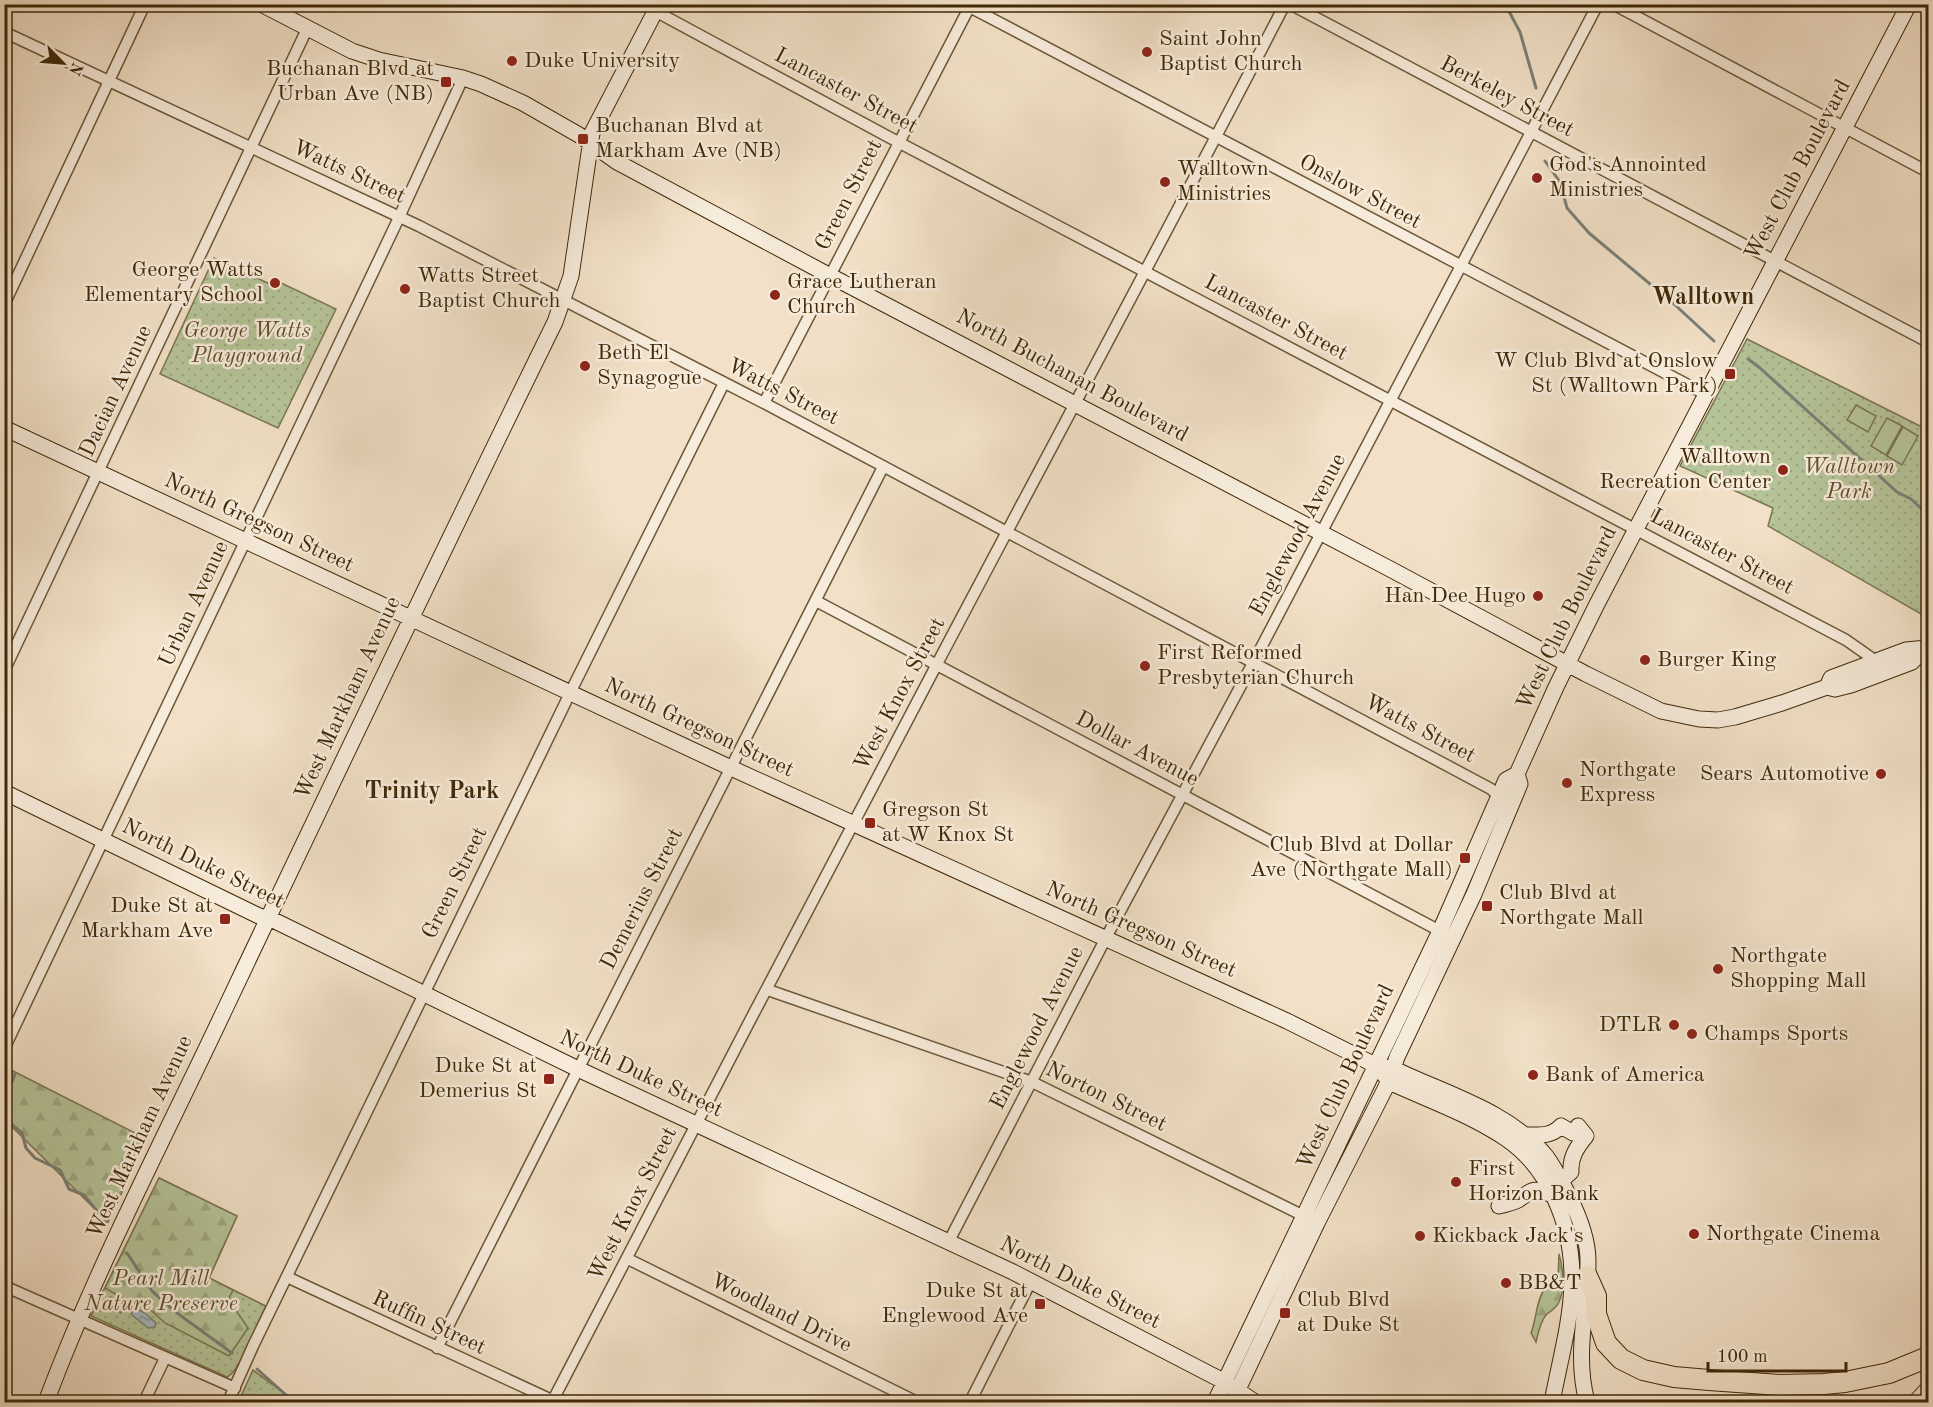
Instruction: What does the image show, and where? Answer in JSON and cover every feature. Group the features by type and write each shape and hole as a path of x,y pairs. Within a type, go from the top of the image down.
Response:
{"highway":[{"path":"1587,1276 1596,1296 1596,1314 1605,1343 1621,1359 1637,1368 1674,1377 1780,1385 1824,1384 1888,1373 1929,1357"},
{"path":"1919,1402 1929,1392"}],"main road":[{"name":"North Buchanan Boulevard","path":"261,4 352,51 379,60 463,78 487,86 523,103 590,141 617,162 1648,706 1673,715 1719,720 1782,703 1827,687"},
{"name":"West Club Boulevard","path":"1215,1402 1231,1392 1311,1220 1386,1072 1499,836 1520,784 1517,774 1567,663 1910,4"},
{"name":"West Markham Avenue","path":"46,1402 78,1320 409,619 564,300 571,276 590,141 657,8"},
{"name":"North Gregson Street","path":"4,428 731,768 1287,1021 1386,1072 1505,1138 1527,1156 1542,1176 1553,1195 1568,1232 1573,1261 1572,1299 1552,1402"},
{"path":"1926,649 1912,662 1851,685 1827,687 1831,678 1906,650 1926,649"},
{"name":"West Club Boulevard","path":"1386,1072 1440,932 1498,796 1508,777 1517,774"},
{"name":"North Duke Street","path":"4,792 578,1069 1031,1281 1231,1392 1255,1402"},
{"path":"1498,796 1504,811 1499,836"},
{"name":"North Gregson Street","path":"1386,1072 1487,1112 1525,1135 1547,1158 1575,1209 1586,1244 1587,1276 1581,1360 1587,1402"},
{"path":"1525,1135 1546,1135 1557,1131 1561,1126 1575,1129 1586,1136 1574,1154 1571,1172 1561,1181"},
{"path":"1499,1206 1517,1201 1529,1191 1538,1190 1553,1195"}],"street":[{"path":"4,305 145,4"},
{"name":"West Knox Street","path":"554,1402 695,1124 768,990 936,664 1285,4"},
{"name":"Berkeley Street","path":"1290,4 1929,342"},
{"name":"Englewood Avenue","path":"948,1243 1105,939 1253,663 1598,4"},
{"path":"1613,4 1929,172"},
{"name":"Onslow Street","path":"968,5 1460,267 1707,395"},
{"name":"Green Street","path":"764,403 968,5"},
{"name":"Lancaster Street","path":"657,8 898,142 1846,640 1876,661"},
{"name":"Dacian Avenue","path":"4,671 307,29"},
{"name":"Watts Street","path":"4,32 399,216 564,300 764,403 1488,787 1498,796"},
{"name":"Urban Avenue","path":"4,1049 463,78"},
{"name":"Green Street","path":"228,1402 423,994 724,383"},
{"name":"Demerius Street","path":"437,1348 883,467"},
{"name":"Dollar Avenue","path":"816,601 1440,932"},
{"name":"Norton Street","path":"768,990 1032,1082 1311,1220"},
{"name":"Woodland Drive","path":"627,1258 917,1402"},
{"name":"Ruffin Street","path":"286,1277 554,1402"},
{"path":"970,1402 1031,1281"},
{"path":"4,1286 235,1388"},
{"path":"144,1402 165,1358"}],"green space":[{"name":"George Watts Playground","path":"214,258 274,286 277,281 336,309 278,428 160,374"},
{"name":"Walltown Park","path":"1747,339 1928,430 1928,618 1768,526 1773,508 1680,466"},
{"path":"1856,405 1876,416 1868,432 1847,420"},
{"path":"1887,418 1902,426 1886,455 1871,446"},
{"path":"1903,427 1918,436 1902,465 1887,456"},
{"name":"Pearl Mill Nature Preserve","path":"13,1071 147,1139 108,1222 5,1120 5,1088"},
{"name":"Pearl Mill Nature Preserve","path":"159,1178 237,1216 209,1278 266,1306 238,1366 227,1377 91,1316"},
{"name":"Pearl Mill Nature Preserve","path":"159,1178 237,1216 209,1278 233,1290 227,1302 235,1309 248,1328 229,1356 165,1323 144,1304 129,1302 105,1288"},
{"path":"1559,1254 1563,1278 1561,1297 1544,1318 1536,1342 1531,1333 1538,1303 1545,1289 1558,1279"},
{"name":"Pearl Mill Nature Preserve","path":"253,1370 296,1402 249,1402 241,1396"}],"water":[{"path":"111,1297 123,1306 121,1313 106,1305"},
{"path":"135,1308 156,1323 155,1327 148,1328 131,1314"}],"waterway":[{"path":"1505,4 1520,32 1536,88"},
{"path":"1545,161 1560,182 1567,208 1589,233 1674,304 1714,341"},
{"path":"1748,359 1897,492 1911,499 1928,515"},
{"path":"4,1102 15,1074"},
{"path":"4,1118 22,1133 26,1148 35,1158 60,1170 69,1189 84,1195 106,1222"},
{"path":"127,1253 152,1291 177,1313 232,1353"},
{"path":"257,1369 294,1402"}],"place":[{"name":"Saint John Baptist Church","path":"1147,52"},
{"name":"Duke University","path":"512,61"},
{"name":"Buchanan Blvd at Urban Ave (NB)","path":"446,82"},
{"name":"Buchanan Blvd at Markham Ave (NB)","path":"583,139"},
{"name":"God's Annointed Ministries","path":"1537,178"},
{"name":"Walltown Ministries","path":"1165,182"},
{"name":"George Watts Elementary School","path":"275,283"},
{"name":"Watts Street Baptist Church","path":"405,289"},
{"name":"Grace Lutheran Church","path":"775,295"},
{"name":"Beth El Synagogue","path":"585,366"},
{"name":"W Club Blvd at Onslow St (Walltown Park)","path":"1730,374"},
{"name":"Walltown Recreation Center","path":"1783,470"},
{"name":"Han Dee Hugo","path":"1538,596"},
{"name":"Burger King","path":"1645,660"},
{"name":"First Reformed Presbyterian Church","path":"1145,666"},
{"name":"Sears Automotive","path":"1881,774"},
{"name":"Northgate Express","path":"1567,783"},
{"name":"Gregson St at W Knox St","path":"870,823"},
{"name":"Club Blvd at Dollar Ave (Northgate Mall)","path":"1465,858"},
{"name":"Club Blvd at Northgate Mall","path":"1487,906"},
{"name":"Duke St at Markham Ave","path":"225,919"},
{"name":"Northgate Shopping Mall","path":"1718,969"},
{"name":"DTLR","path":"1674,1025"},
{"name":"Champs Sports","path":"1692,1034"},
{"name":"Bank of America","path":"1533,1075"},
{"name":"Duke St at Demerius St","path":"549,1079"},
{"name":"First Horizon Bank","path":"1456,1182"},
{"name":"Northgate Cinema","path":"1694,1234"},
{"name":"Kickback Jack's","path":"1420,1236"},
{"name":"BB&T","path":"1506,1283"},
{"name":"Duke St at Englewood Ave","path":"1040,1304"},
{"name":"Club Blvd at Duke St","path":"1285,1313"}],"district":[{"name":"Walltown","path":"1703,298"},
{"name":"Trinity Park","path":"432,792"}]}
